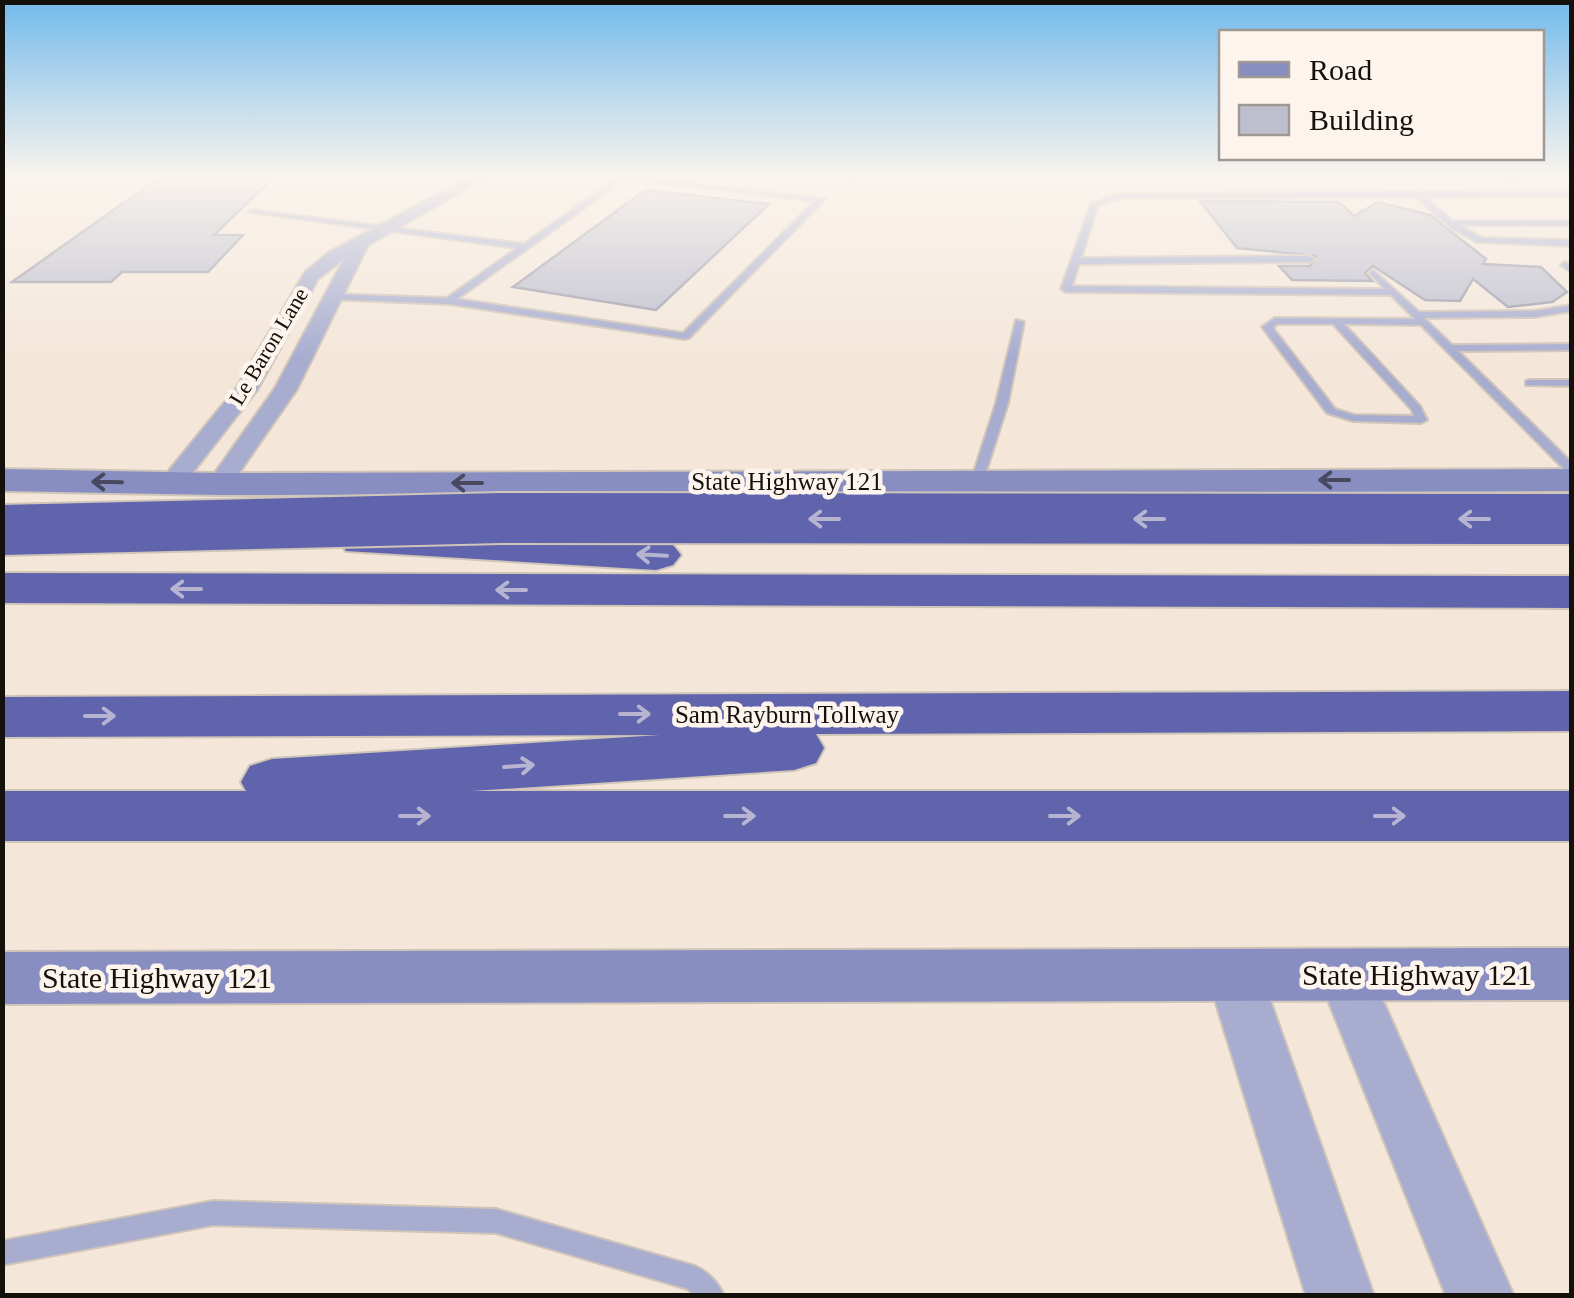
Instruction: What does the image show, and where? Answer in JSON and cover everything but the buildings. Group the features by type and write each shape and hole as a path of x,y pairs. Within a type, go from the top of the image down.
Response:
{"highway":[{"path":"2,527 501,518 1572,519"},
{"path":"2,527 1448,592"},
{"path":"2,588 1572,592"},
{"name":"Sam Rayburn Tollway","path":"2,716 1572,711"},
{"path":"2,802 1331,712"},
{"path":"2,816 1572,816"}],"main road":[{"name":"State Highway 121","path":"2,480 171,484 1572,480"},
{"name":"State Highway 121","path":"2,978 1572,974"}],"street":[{"name":"Le Baron Lane","path":"171,484 246,390 311,276 334,257 372,238"},
{"name":"Le Baron Lane","path":"219,484 286,389 350,261 377,238"},
{"path":"1234,974 1340,1296"},
{"path":"1346,975 1480,1296"}],"lane":[{"path":"444,238 528,247"},
{"path":"449,300 541,238"},
{"path":"330,297 449,300 685,336 783,238"},
{"path":"1084,238 1066,289 1392,292"},
{"path":"1476,238 1572,243"},
{"path":"1076,260 1310,259"},
{"path":"1372,273 1572,470"},
{"path":"1334,321 1416,408 1421,420 1353,418 1331,410 1267,327 1275,321 1534,314 1572,308"},
{"path":"977,481 1002,404 1019,322"},
{"path":"1450,348 1572,347"},
{"path":"1530,383 1572,383"},
{"path":"2,1253 213,1213 496,1220 695,1279 712,1296"}]}
